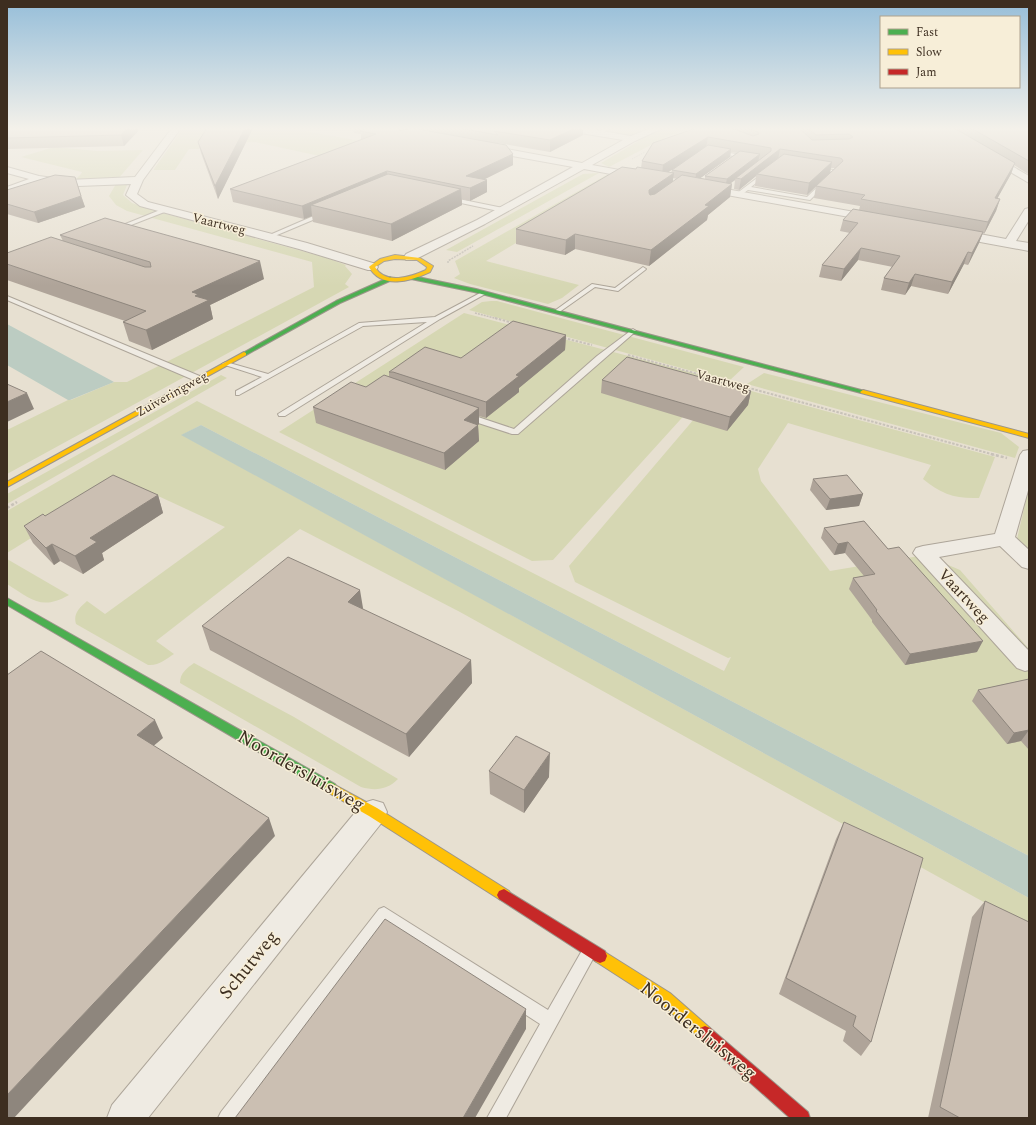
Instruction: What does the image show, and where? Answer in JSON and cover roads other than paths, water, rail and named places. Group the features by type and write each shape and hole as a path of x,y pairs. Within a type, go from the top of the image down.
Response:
{"street":[{"path":"7,190 36,180"},
{"path":"50,180 88,183 130,180"},
{"name":"Vaartweg","path":"138,180 131,195 144,204 376,267 395,257 410,257 474,290"},
{"path":"376,267 390,279 413,278 427,266 433,254 482,222 557,180"},
{"path":"695,186 735,190 799,201 889,221"},
{"path":"1009,243 1029,211"},
{"path":"410,257 482,222"},
{"path":"942,231 1029,247"},
{"name":"Zuiveringweg","path":"338,302 376,267"},
{"name":"Vaartweg","path":"413,278 474,290 1029,436"},
{"name":"Zuiveringweg","path":"7,485 338,302 390,279"},
{"path":"1028,459 1004,539 1029,562"},
{"name":"Vaartweg","path":"1004,539 923,553 1025,662 1029,661"},
{"name":"Noordersluisweg","path":"7,601 373,812 664,998 802,1118"},
{"name":"Schutweg","path":"125,1118 373,812"}],"lane":[{"path":"735,190 751,180"},
{"path":"799,201 808,199 827,180"},
{"path":"442,197 503,210"},
{"path":"114,230 165,210"},
{"path":"268,237 332,210"},
{"path":"121,227 129,229"},
{"path":"556,312 594,285 616,290 643,269"},
{"path":"282,414 438,318 484,293"},
{"path":"7,298 199,379"},
{"path":"239,393 361,324 438,318"},
{"path":"457,413 515,432 632,332"},
{"path":"226,364 268,376"},
{"path":"227,1118 384,914 550,1021"},
{"path":"496,1118 590,951"}]}
